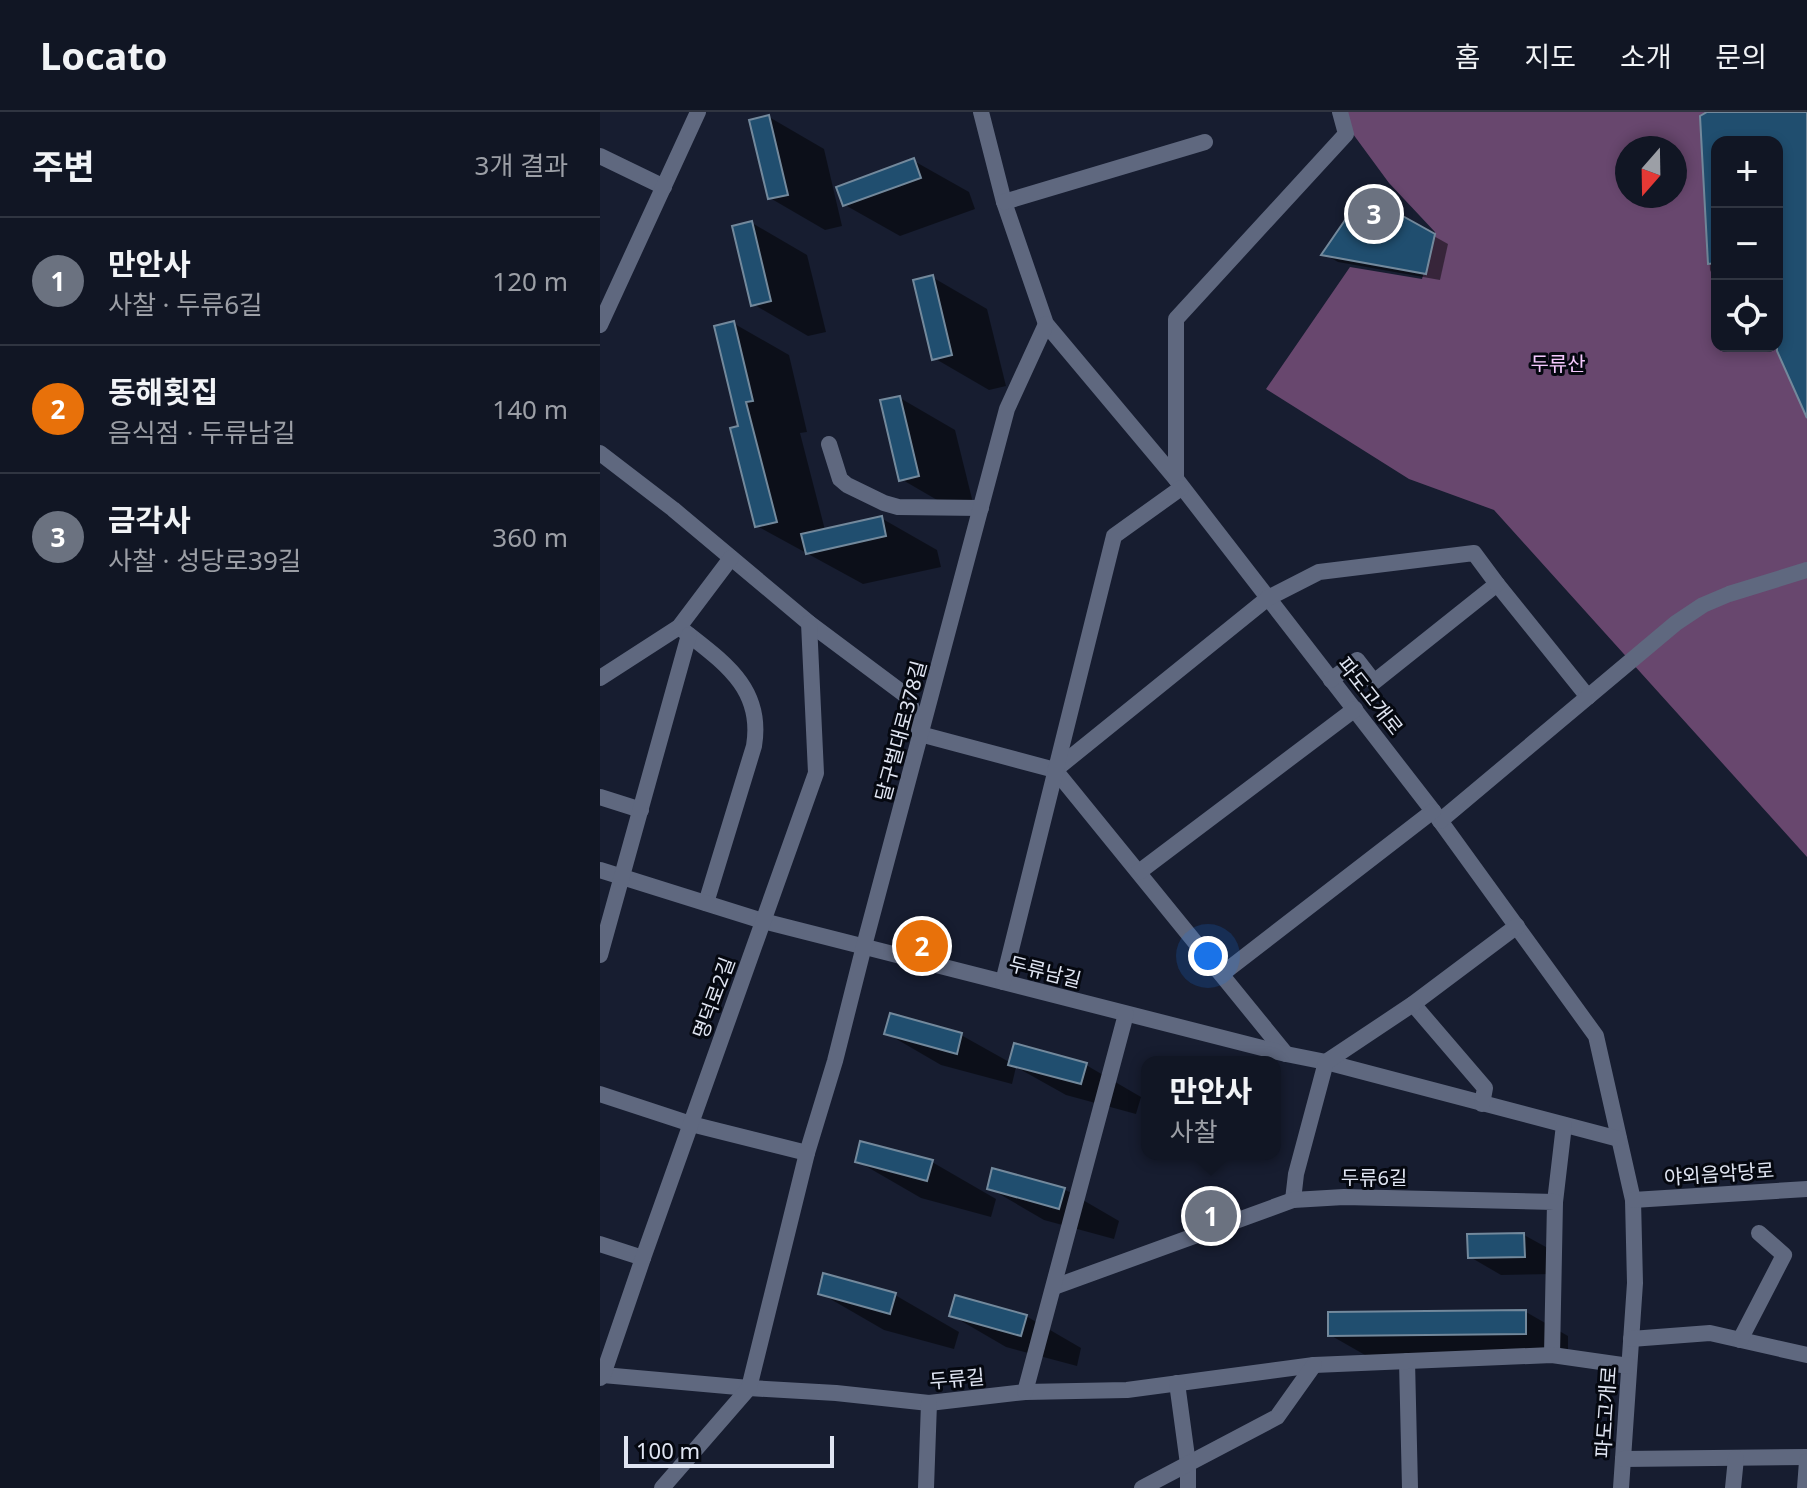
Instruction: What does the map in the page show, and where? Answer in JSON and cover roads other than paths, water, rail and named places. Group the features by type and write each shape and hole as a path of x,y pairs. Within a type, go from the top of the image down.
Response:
{"street":[{"path":"600,325 698,112"},
{"name":"파도고개로","path":"981,112 1004,202 1046,324 1179,483 1355,709 1437,816 1596,1036 1633,1200 1635,1283 1621,1488"},
{"path":"1003,982 1114,536 1179,483 1176,319 1346,134 1340,112"},
{"path":"1004,202 1205,142"},
{"path":"600,156 664,187"},
{"name":"달구벌대로378길","path":"662,1488 749,1388 807,1153 835,1061 1007,409 1046,324"},
{"path":"829,444 840,479 884,503 898,507 981,508"},
{"path":"600,453 673,509 809,623 908,697 920,734 1055,770 1286,1054"},
{"path":"1055,770 1268,598 1319,572 1474,553 1588,697"},
{"path":"601,947 641,810 684,631 731,558"},
{"path":"1222,974 1437,816 1676,623 1703,605 1729,594 1807,570"},
{"path":"1331,680 1357,660 1374,682 1497,584"},
{"name":"명덕로2길","path":"601,1377 816,773 809,623"},
{"path":"600,678 684,631"},
{"path":"684,631 727,664 745,688 757,729 706,903"},
{"path":"1139,872 1355,709"},
{"path":"600,797 641,810"},
{"name":"두류남길","path":"600,870 763,921 1619,1139"},
{"path":"1293,1200 1296,1174 1326,1062 1413,1004 1517,926"},
{"path":"1413,1004 1485,1088 1482,1104"},
{"path":"1025,1392 1126,1014"},
{"path":"600,1094 691,1124 807,1153"},
{"path":"1552,1355 1555,1202 1564,1125"},
{"name":"야외음악당로","path":"1633,1200 1807,1189"},
{"name":"두류6길","path":"1054,1287 1293,1200 1344,1197 1555,1202"},
{"path":"1740,1340 1784,1255 1759,1233"},
{"path":"600,1244 643,1258"},
{"name":"파도고개로","path":"1631,1339 1710,1333 1807,1355"},
{"name":"두류길","path":"601,1377 836,1393 929,1403 1025,1392 1127,1390 1314,1365 1552,1355 1629,1366"},
{"path":"1407,1361 1410,1488"},
{"path":"1142,1488 1277,1417 1314,1365"},
{"path":"1177,1383 1188,1464 1188,1488"},
{"path":"926,1488 929,1403"},
{"path":"1733,1488 1736,1458"},
{"path":"1623,1459 1807,1459 1805,1488"}],"place":[{"name":"금각사","path":"1374,214"},
{"name":"동해횟집","path":"922,946"},
{"name":"만안사","path":"1211,1216"}],"park label":[{"name":"두류산","path":"1558,364"}]}
